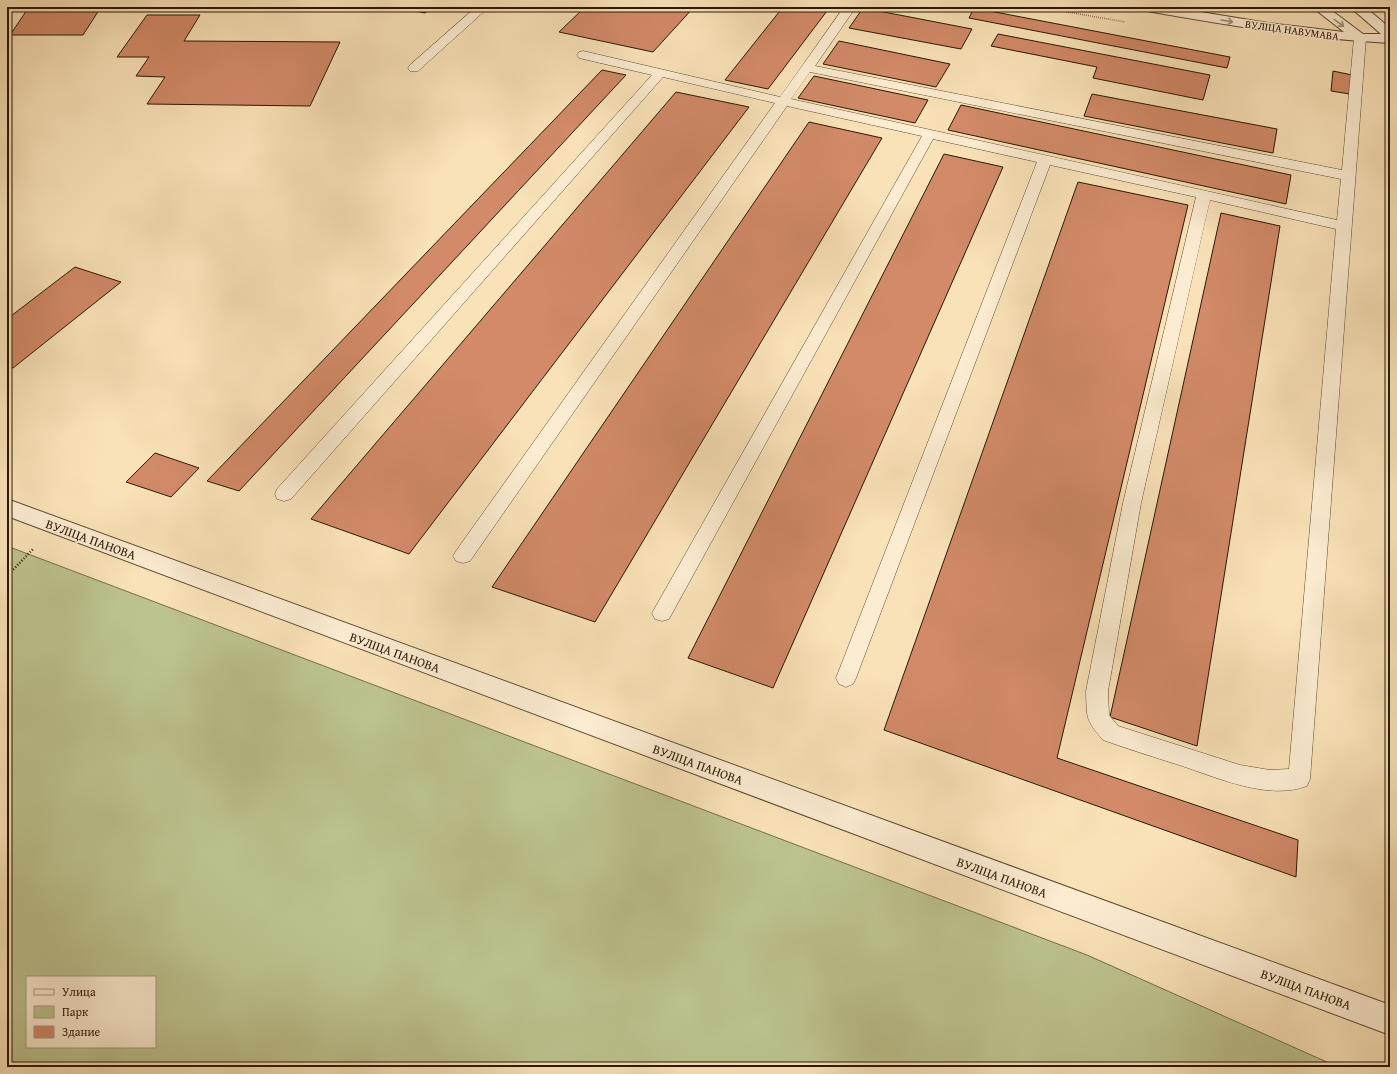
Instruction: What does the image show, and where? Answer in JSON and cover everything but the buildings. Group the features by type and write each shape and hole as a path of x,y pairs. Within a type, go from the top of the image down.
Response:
{"street":[{"name":"ВУЛІЦА НАВУМАВА","path":"1147,7 1264,27 1360,38 1390,39"},
{"path":"1318,7 1360,38"},
{"path":"1357,7 1390,35"},
{"name":"ВУЛІЦА ПАНОВА","path":"7,507 1390,1020"}],"lane":[{"path":"414,68 483,7"},
{"path":"463,556 850,7"},
{"path":"1204,195 1132,503 1097,691 1098,718 1111,733 1240,775 1270,780 1299,779 1360,38"},
{"path":"583,55 929,135 1344,226"},
{"path":"807,68 1349,176"},
{"path":"284,494 660,73"},
{"path":"662,613 929,135"},
{"path":"846,678 1045,160"}],"path":[{"path":"7,576 55,526"}],"green space":[{"path":"7,546 1087,955 1338,1067 7,1067"}]}
